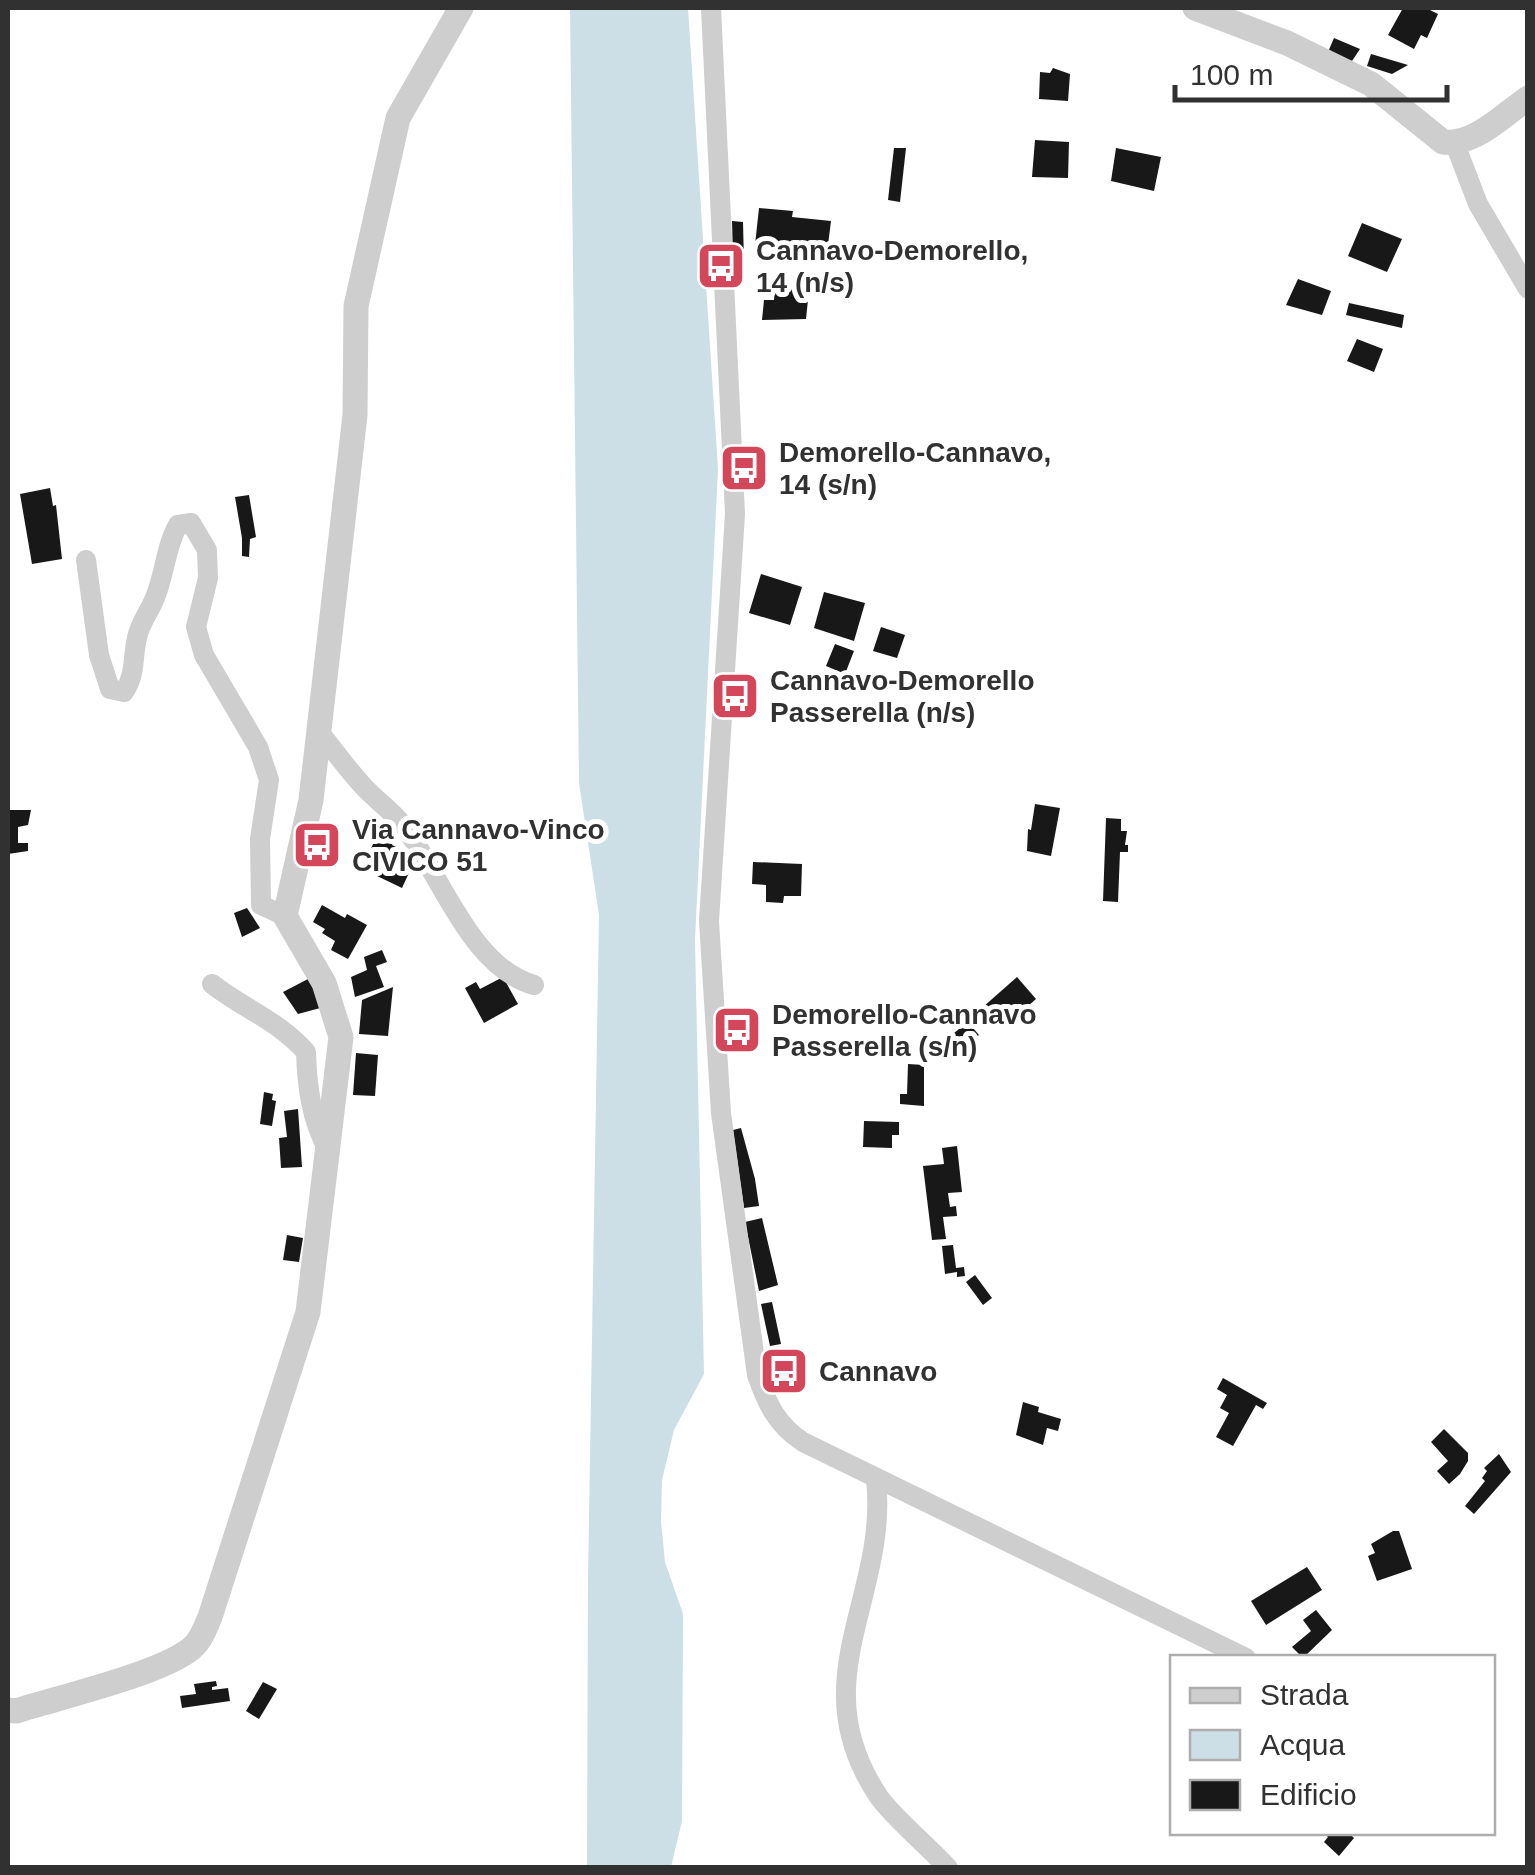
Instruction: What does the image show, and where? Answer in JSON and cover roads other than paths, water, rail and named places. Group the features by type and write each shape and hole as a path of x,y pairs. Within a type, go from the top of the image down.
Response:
{"street":[{"path":"285,916 311,800 319,732 355,415 356,306 398,118 461,8"},
{"path":"711,8 735,514 709,921 720,1112 757,1376 769,1408 787,1432 803,1442 1241,1655"},
{"path":"1195,8 1287,43 1371,84 1443,142 1468,140 1528,98"},
{"path":"1455,144 1478,204 1528,289"},
{"path":"8,1710 150,1670 177,1660 198,1643 308,1312 341,1038 324,983 285,916 261,905 260,840 269,780 258,746 204,655 196,627 208,578 207,550 191,523 178,525 171,537 154,600 136,640 134,677 124,692 110,689 99,655 86,560"},
{"path":"319,732 362,785 402,824 450,904 490,956 518,980 534,985"},
{"path":"212,984 234,1002 274,1021 306,1052 316,1128 328,1150"},
{"path":"876,1480 880,1510 875,1549 848,1655 845,1720 880,1798 948,1868"}],"water":[{"path":"570,8 688,8 718,469 695,940 704,1374 674,1430 662,1480 665,1562 683,1614 682,1821 671,1867 587,1867 599,915 579,783"}],"place":[{"name":"Cannavo-Demorello, 14 (n/s)","path":"721,266"},
{"name":"Demorello-Cannavo, 14 (s/n)","path":"744,468"},
{"name":"Cannavo-Demorello Passerella (n/s)","path":"735,696"},
{"name":"Via Cannavo-Vinco CIVICO 51","path":"317,845"},
{"name":"Demorello-Cannavo Passerella (s/n)","path":"737,1030"},
{"name":"Cannavo","path":"784,1371"}]}
